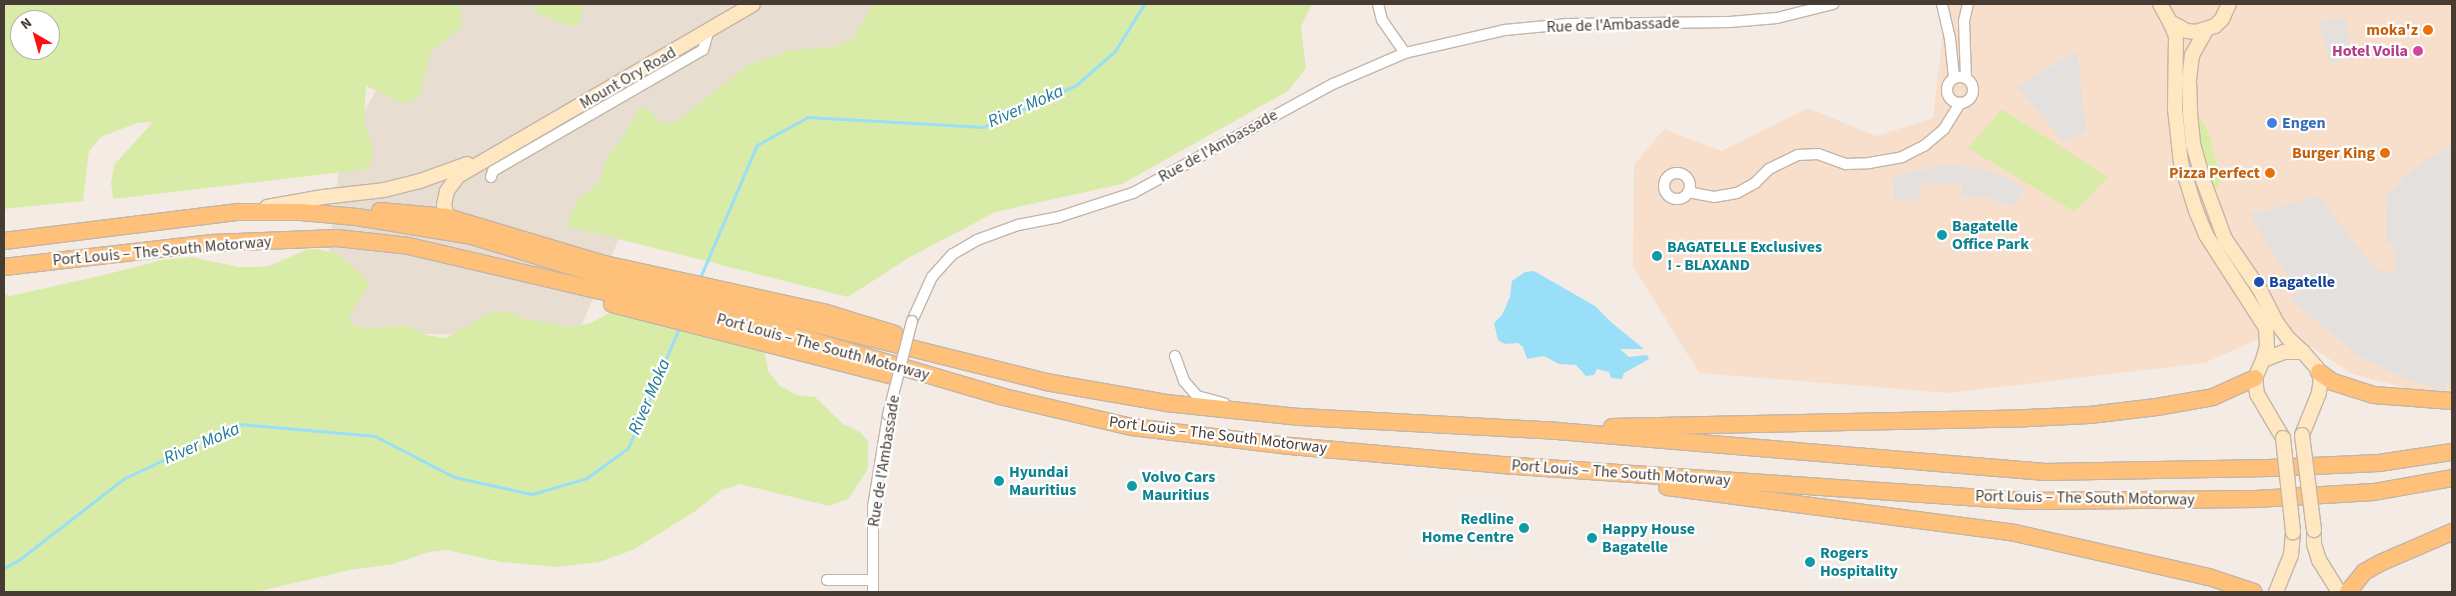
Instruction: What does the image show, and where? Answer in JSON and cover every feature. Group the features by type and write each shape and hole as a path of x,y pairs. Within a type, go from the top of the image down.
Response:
{"highway":[{"path":"301,212 327,206 447,217 594,280"},
{"name":"Port Louis – The South Motorway","path":"4,240 238,212 301,212 357,217 472,236 594,280 807,347 1004,397 1132,427 1290,446 1502,465 2025,501 2256,500 2374,492 2452,478"},
{"name":"Port Louis – The South Motorway","path":"4,267 213,243 336,238 423,249 820,319 1046,382 1166,403 1300,416 1557,431 2046,472 2269,468 2380,463 2452,452"},
{"path":"2319,372 2333,382 2374,396 2452,401"},
{"path":"1557,431 1600,428 2090,415 2213,397 2255,378"},
{"path":"1502,465 2015,533 2209,576 2254,592"},
{"path":"2348,592 2364,572 2380,563 2452,532"}],"main road":[{"name":"Mount Ory Road","path":"447,217 444,205 447,191 458,176 500,150 609,90 753,4"},
{"path":"2229,4 2222,19 2206,30 2192,55 2189,80 2191,124 2200,171 2226,239 2260,290 2278,323 2319,372 2321,384 2319,393 2302,435 2314,530 2314,544 2319,560 2339,592"},
{"path":"2160,5 2176,36 2175,110 2181,162 2196,211 2206,235 2266,328 2268,336 2263,360 2255,378 2257,394 2283,438 2293,532 2291,555 2276,592"},
{"path":"2170,22 2187,31 2206,30"},
{"name":"Mount Ory Road","path":"238,212 411,183 500,150"},
{"path":"2263,360 2284,352 2303,352"}],"street":[{"path":"1378,4 1382,20 1405,53"},
{"name":"Rue de l'Ambassade","path":"873,592 873,507 888,415 912,322 932,277 953,254 976,240 1018,225 1059,217 1133,193 1332,84 1405,53 1505,30 1568,24 1730,22 1777,18 1833,4"},
{"path":"1942,4 1950,39 1954,78"},
{"path":"1688,192 1714,197 1737,193 1755,182 1769,169 1798,155 1818,154 1846,164 1869,163 1902,157 1924,146 1944,129 1960,103 1968,100 1972,93 1972,84 1966,78 1964,21 1968,4"},
{"path":"491,177 493,171 703,50 709,29"},
{"path":"1960,103 1952,100 1947,93 1948,84 1954,78 1966,78"},
{"path":"1175,356 1184,381 1197,396 1227,404 1300,416"},
{"path":"827,580 872,580"}],"shaded area":[{"path":"425,4 1019,4 650,166 576,338 319,331 341,152"},
{"name":"Bagatelle","path":"1946,4 2452,4 2452,396 2432,395 2352,374 2283,328 2205,363 1948,393 1699,373 1633,266 1634,165 1664,129 1721,151 1808,108 1876,136 1933,118"},
{"path":"2346,19 2352,56 2330,63 2319,20"},
{"path":"2077,51 2086,132 2063,142 2017,87"},
{"path":"2452,148 2452,384 2447,383 2444,391 2402,377 2359,356 2290,298 2298,291 2249,215 2320,196 2351,239 2377,270 2393,273 2396,263 2394,244 2386,243 2387,191 2395,189 2402,179 2429,157"},
{"path":"1945,165 1977,168 2012,180 2025,188 2013,207 1986,197 1962,196 1961,184 1920,185 1919,199 1894,200 1893,181 1898,175"}],"green space":[{"path":"4,4 460,4 462,27 431,52 419,98 403,103 366,86 364,123 374,149 369,169 113,199 111,183 114,165 153,122 137,123 101,137 89,151 83,201 4,209"},
{"path":"534,4 583,4 581,20 572,27 536,13"},
{"path":"873,4 1312,4 1301,27 1306,68 1288,91 1122,184 996,212 910,257 848,297 567,226 577,200 599,183 607,156 625,135 638,109 647,108 659,122 668,124 678,120 748,65 788,51 837,46 853,38"},
{"path":"2002,109 2108,177 2075,212 1968,148"},
{"path":"2195,113 2206,126 2220,173 2221,182 2216,189 2212,187 2200,147"},
{"path":"316,249 336,253 365,277 369,286 348,318 353,325 362,328 409,326 426,335 446,338 492,312 511,312 524,319 571,327 591,323 609,313 764,348 768,371 780,386 797,395 815,397 843,424 860,432 868,441 868,469 848,499 829,506 740,484 722,490 694,512 633,550 599,562 558,567 501,562 447,550 429,552 393,564 350,570 256,592 4,592 4,294 10,296 162,260 191,257 239,267 259,267 269,266 306,250"}],"water":[{"path":"1534,271 1595,306 1612,323 1644,349 1620,349 1629,357 1647,355 1649,359 1624,373 1622,379 1611,378 1609,372 1597,369 1594,375 1586,376 1576,365 1559,364 1544,356 1527,359 1523,347 1518,343 1505,344 1498,340 1494,323 1502,315 1510,297 1512,281 1525,272"}],"waterway":[{"name":"River Moka","path":"699,280 757,145 808,117 983,127 1076,85 1115,51 1144,4"},
{"name":"River Moka","path":"4,568 20,559 123,479 239,424 375,436 454,477 532,494 587,478 628,448 679,328"}],"place":[{"name":"moka'z","path":"2428,30"},
{"name":"Hotel Voila","path":"2418,51"},
{"name":"Engen","path":"2272,123"},
{"name":"Burger King","path":"2385,153"},
{"name":"Pizza Perfect","path":"2270,173"},
{"name":"Bagatelle Office Park","path":"1942,235"},
{"name":"BAGATELLE Exclusives ! - BLAXAND","path":"1657,256"},
{"name":"Bagatelle","path":"2259,282"},
{"name":"Hyundai Mauritius","path":"999,481"},
{"name":"Volvo Cars Mauritius","path":"1132,486"},
{"name":"Redline Home Centre","path":"1524,528"},
{"name":"Happy House Bagatelle","path":"1592,538"},
{"name":"Rogers Hospitality","path":"1810,562"}]}
